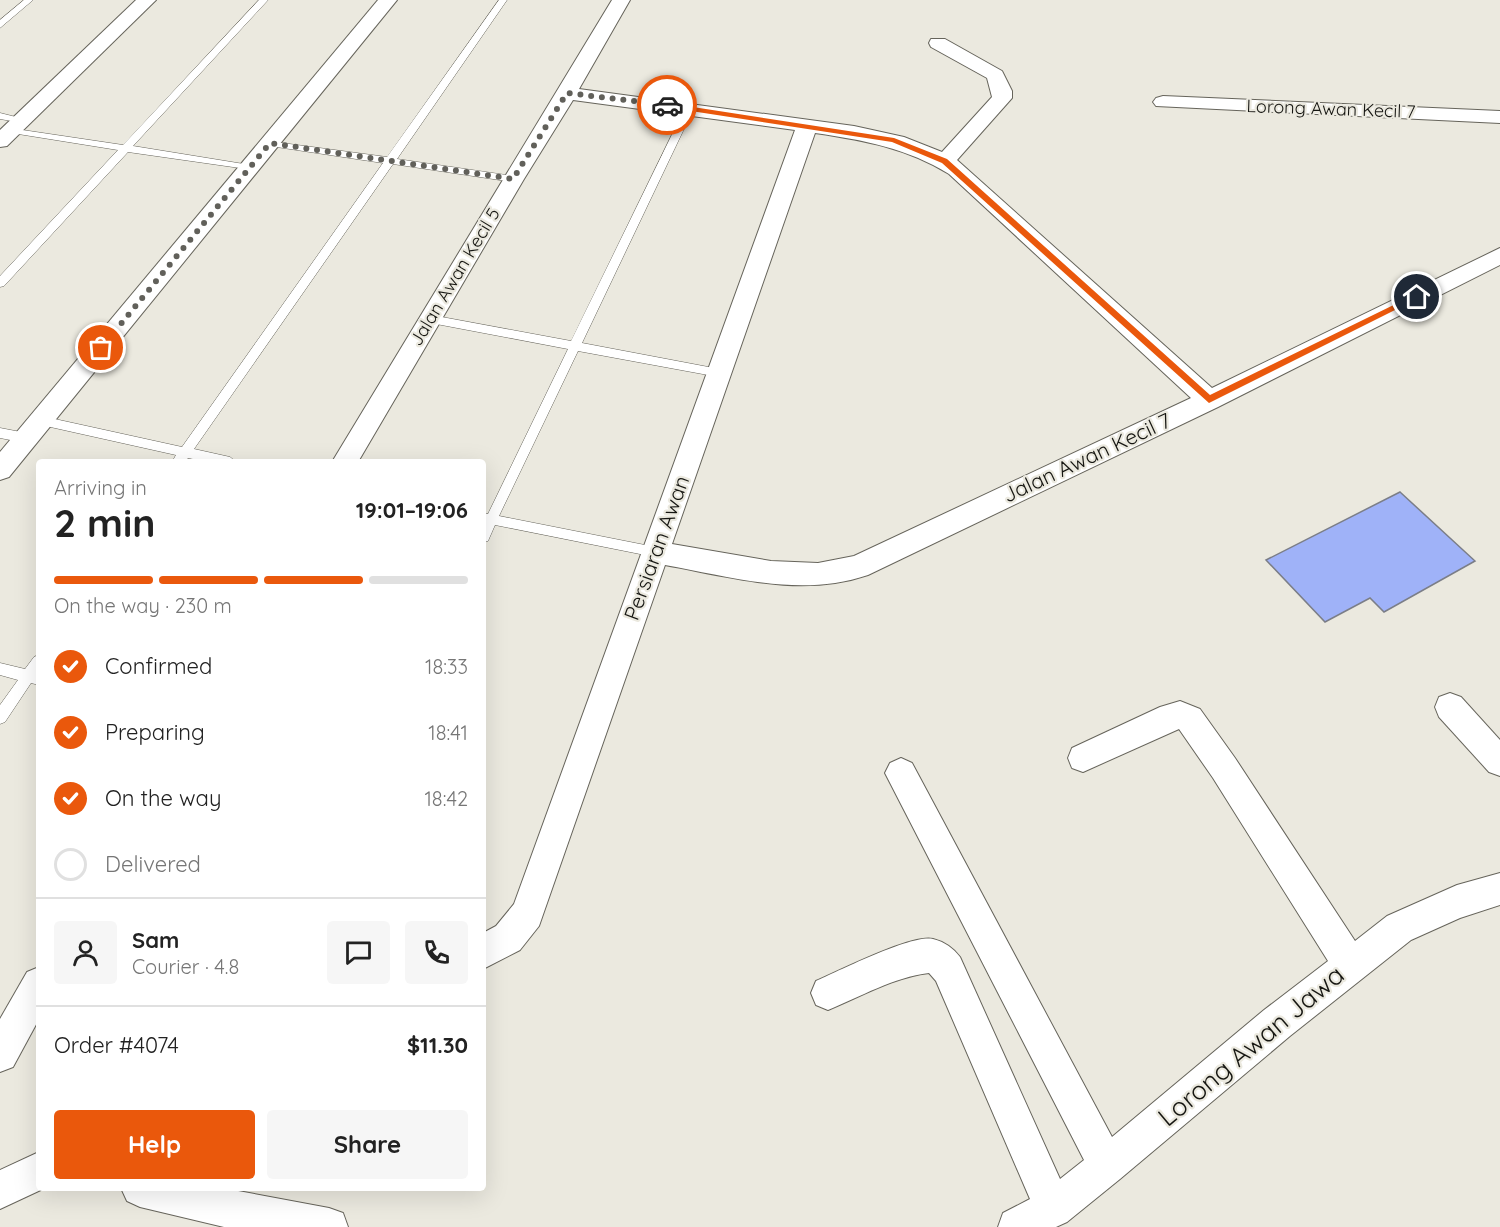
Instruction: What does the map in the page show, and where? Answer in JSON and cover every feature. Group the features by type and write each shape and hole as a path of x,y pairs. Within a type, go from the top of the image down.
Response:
{"street":[{"path":"9,127 147,0"},
{"path":"0,470 388,0"},
{"name":"Jalan Awan Kecil 5","path":"347,459 621,0"},
{"path":"938,43 995,75 1002,91 1002,98 945,161"},
{"path":"567,93 689,108 894,140 945,161 1209,400"},
{"name":"Lorong Awan Kecil 7","path":"1163,102 1500,117"},
{"name":"Persiaran Awan","path":"486,950 508,938 526,914 807,126"},
{"name":"Jalan Awan Kecil 7","path":"655,552 771,573 818,575 858,567 1209,400 1500,256"},
{"path":"1450,707 1500,762"},
{"path":"1083,759 1171,717 1180,715 1189,719 1224,768 1350,964"},
{"path":"901,773 1107,1166"},
{"name":"Lorong Awan Jawa","path":"1017,1227 1053,1208 1107,1166 1350,964 1399,928 1458,902 1500,889"},
{"path":"828,993 911,960 932,956 941,960 948,969 1053,1208"},
{"path":"0,1054 36,989"},
{"path":"0,1190 36,1172"},
{"path":"153,1191 242,1212 329,1227"}],"lane":[{"path":"0,25 29,0"},
{"path":"0,284 264,0"},
{"path":"182,457 503,0"},
{"path":"655,552 487,519 575,346 689,108"},
{"path":"9,127 250,168"},
{"path":"270,143 513,179"},
{"path":"431,319 719,373"},
{"path":"41,420 182,457 201,459"},
{"path":"0,433 26,438"},
{"path":"0,669 34,678 0,717"}],"building":[{"path":"1400,492 1475,561 1384,612 1370,598 1325,622 1266,560"}],"way so far":[{"path":"101,348 270,143 513,179 567,93 667,105"}],"route":[{"path":"667,105 894,140 945,161 1209,400 1417,297"}]}
